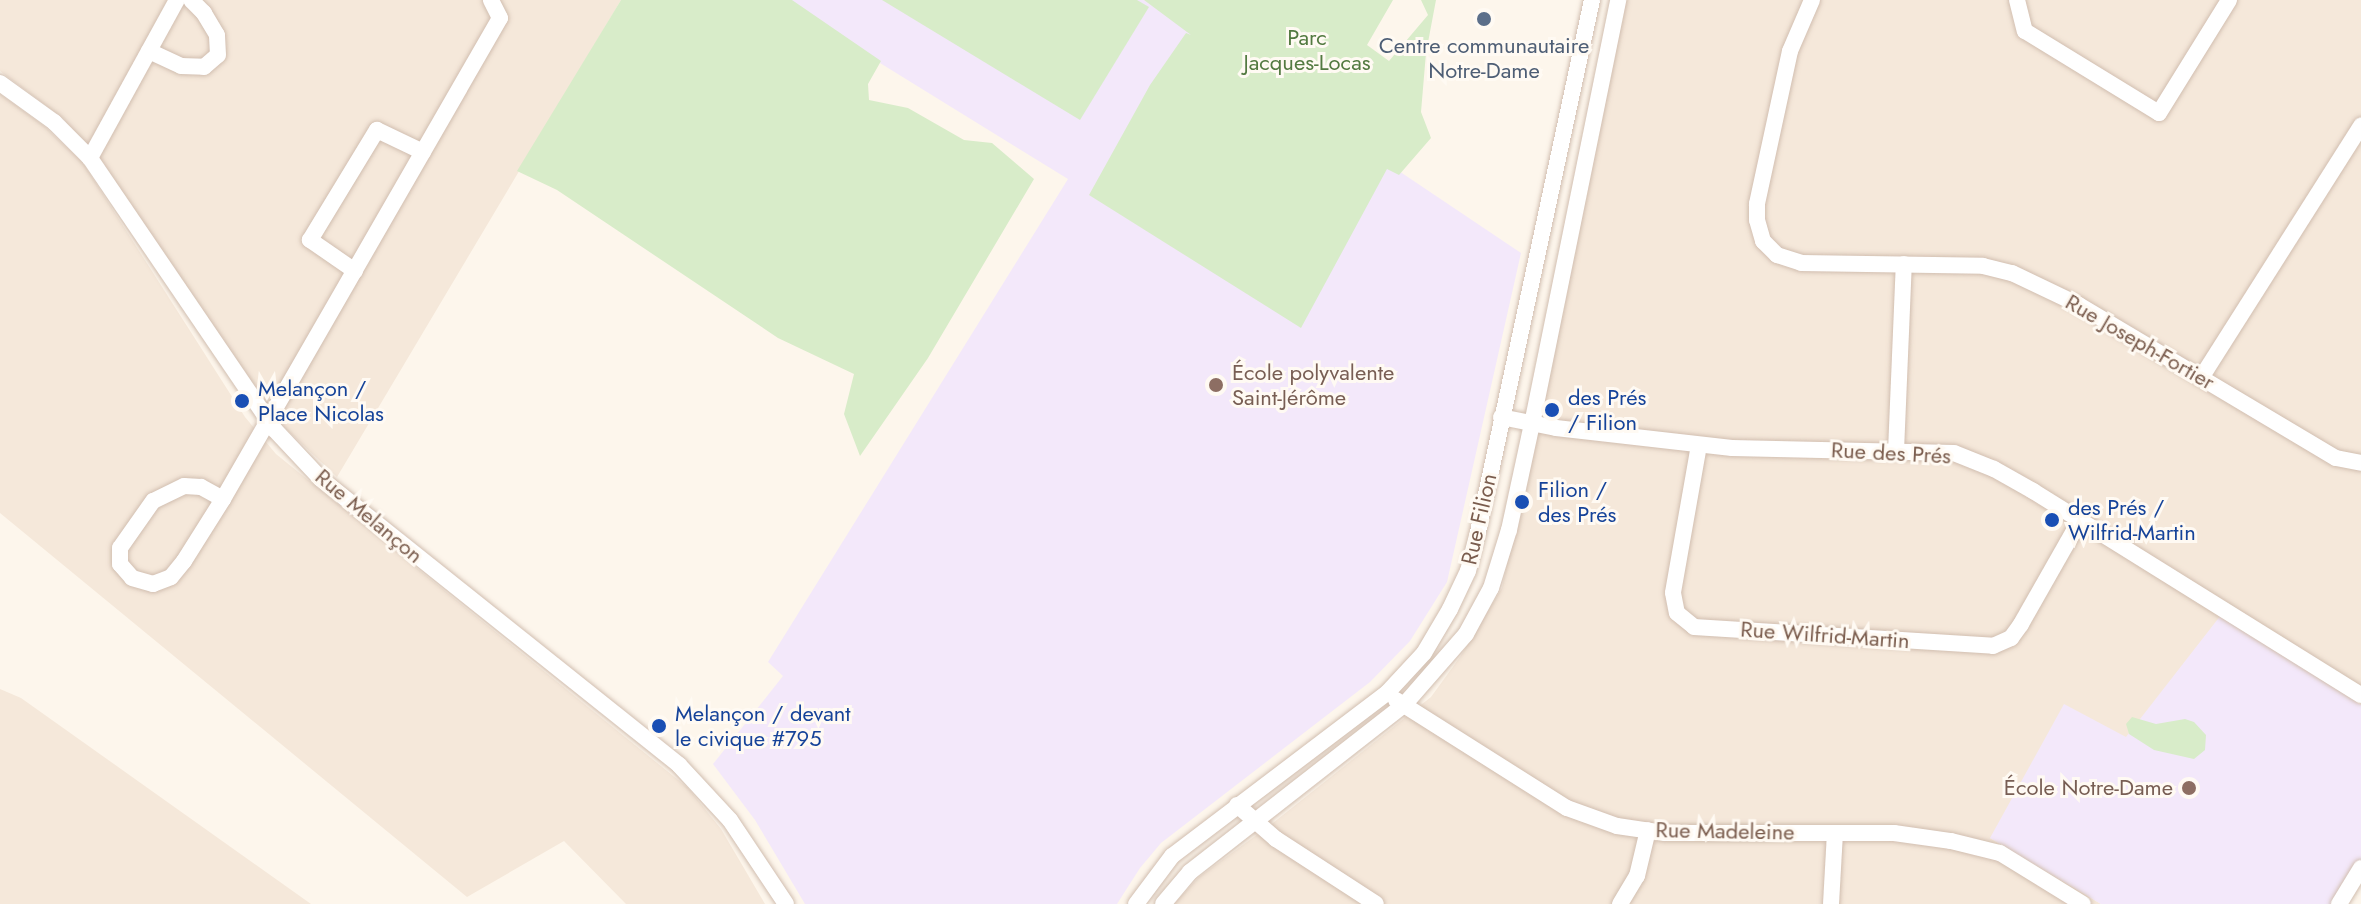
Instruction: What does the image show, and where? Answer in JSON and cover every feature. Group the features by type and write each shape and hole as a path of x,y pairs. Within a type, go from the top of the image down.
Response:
{"street":[{"path":"90,158 177,0"},
{"path":"149,51 181,66 204,67 218,55 217,35 204,13 191,0"},
{"path":"223,499 201,487 184,486 153,501 120,548 120,564 132,578 153,584 171,577 223,499 500,18 491,0"},
{"name":"Rue Filion","path":"1136,904 1172,856 1387,693 1424,653 1450,609 1468,571 1539,256 1592,0"},
{"name":"Rue Filion","path":"1163,904 1190,872 1404,705 1466,634 1493,583 1509,530 1532,424 1618,0"},
{"name":"Rue Joseph-Fortier","path":"1812,0 1790,51 1757,204 1757,220 1763,241 1777,255 1801,263 1983,266 2012,273 2062,296 2336,458 2361,463"},
{"path":"2017,0 2025,31 2159,113 2229,0"},
{"name":"Rue Melançon","path":"0,83 54,122 90,158 267,418 321,479 679,765 730,820 786,904"},
{"path":"2201,378 2361,126"},
{"path":"355,271 310,240 377,130 423,152"},
{"path":"1896,451 1904,264"},
{"name":"Rue des Prés","path":"1501,417 1532,424 1699,445 1954,453 1994,469 2080,520 2361,695"},
{"name":"Rue Wilfrid-Martin","path":"1699,445 1673,593 1677,613 1694,627 1993,646 2011,638 2021,624 2080,520"},
{"path":"1468,571 1493,583"},
{"name":"Rue Madeleine","path":"1387,693 1567,808 1617,826 1648,830 1894,833 2000,853 2083,904"},
{"path":"1237,805 1256,822 1376,904"},
{"path":"1620,904 1637,876 1648,830"},
{"path":"1831,904 1835,833"},
{"path":"2339,904 2361,868"}],"shaded area":[{"path":"0,0 621,0 337,477 267,411 64,119 0,71"},
{"name":"École polyvalente Saint-Jérôme","path":"778,0 1144,0 1521,253 1447,582 1410,641 1370,682 1161,843 1140,868 1117,904 805,904 755,820 713,764 783,676 768,662 1068,179"},
{"path":"1625,0 2361,0 2361,705 2221,616 2126,738 1990,838 2101,904 1174,904 1199,877 1273,823 1431,697 1460,657 1502,588"},
{"path":"0,94 44,126 83,163 245,417 276,454 688,788 721,829 765,904 626,904 564,841 467,897 0,513"},
{"name":"École Notre-Dame","path":"2221,615 2361,705 2361,864 2336,904 2101,904 1990,838 2064,704 2126,737"},
{"path":"0,689 21,698 311,904 0,904"}],"green space":[{"path":"621,0 792,0 881,61 868,84 869,100 908,108 964,140 992,143 1034,179 928,358 860,456 844,414 854,374 778,338 557,190 517,171"},
{"path":"882,0 1137,0 1149,7 1080,120"},
{"name":"Parc Jacques-Locas","path":"1144,0 1393,0 1367,45 1389,61 1428,15 1421,0 1436,0 1426,53 1421,112 1431,138 1399,175 1387,169 1301,328 1089,195 1150,85 1186,33 1191,35"},
{"path":"2132,717 2156,724 2185,719 2194,722 2206,735 2205,750 2194,759 2154,750 2129,734 2126,724"}],"place":[{"name":"Centre communautaire Notre-Dame","path":"1484,19"},
{"name":"École polyvalente Saint-Jérôme","path":"1216,385"},
{"name":"Melançon / Place Nicolas","path":"242,401"},
{"name":"des Prés / Filion","path":"1552,410"},
{"name":"Filion / des Prés","path":"1522,502"},
{"name":"des Prés / Wilfrid-Martin","path":"2052,520"},
{"name":"Melançon / devant le civique #795","path":"659,726"},
{"name":"École Notre-Dame","path":"2189,788"}]}
